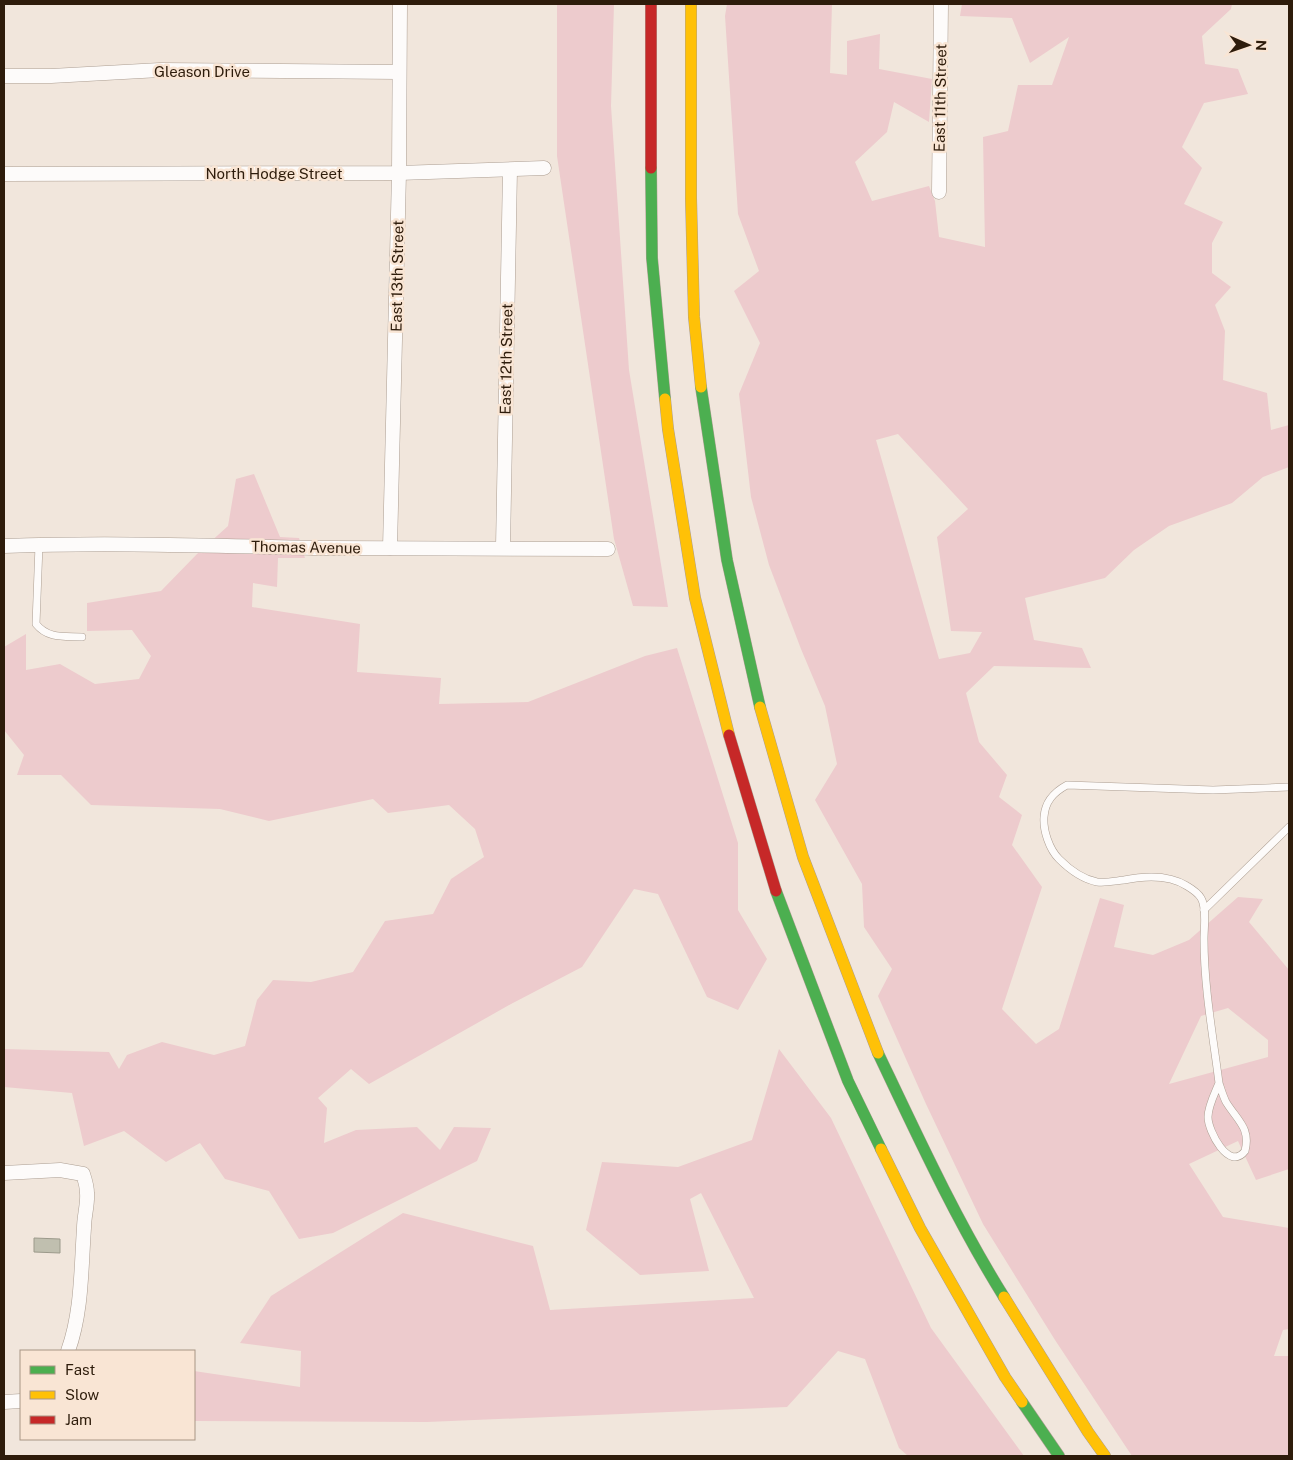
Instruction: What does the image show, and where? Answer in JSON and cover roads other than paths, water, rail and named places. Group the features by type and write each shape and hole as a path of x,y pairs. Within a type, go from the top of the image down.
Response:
{"highway":[{"path":"652,4 650,134 652,258"},
{"path":"691,4 691,198 694,317 703,408 727,560 758,701 803,857 872,1039 923,1147 987,1270 1105,1456"},
{"path":"691,198 703,89"},
{"path":"640,182 652,258 668,429 695,598 734,758 781,909 848,1081 920,1228 1005,1377 1059,1456"}],"street":[{"name":"East 13th Street","path":"390,548 400,173 400,4"},
{"name":"East 11th Street","path":"939,192 941,4"},
{"name":"Gleason Drive","path":"4,76 51,76 160,70 399,72"},
{"name":"North Hodge Street","path":"4,174 400,173 544,168"},
{"name":"East 12th Street","path":"503,547 510,170"},
{"name":"Thomas Avenue","path":"4,546 503,547 608,550"},
{"path":"4,1172 60,1170 83,1174 88,1193 80,1301 74,1333 68,1350"},
{"path":"4,1402 20,1401"}],"lane":[{"path":"39,545 36,624 43,632 55,636 82,637"},
{"path":"1219,1083 1209,1110 1209,1125 1217,1144 1222,1150 1234,1156 1239,1156 1246,1151 1246,1132 1225,1101 1219,1083 1204,955 1204,910 1202,898 1195,891 1172,879 1148,877 1099,882 1086,879 1074,872 1056,856 1046,832 1044,814 1047,803 1059,789 1075,784 1214,790 1289,787"},
{"path":"1204,910 1289,827"}]}
